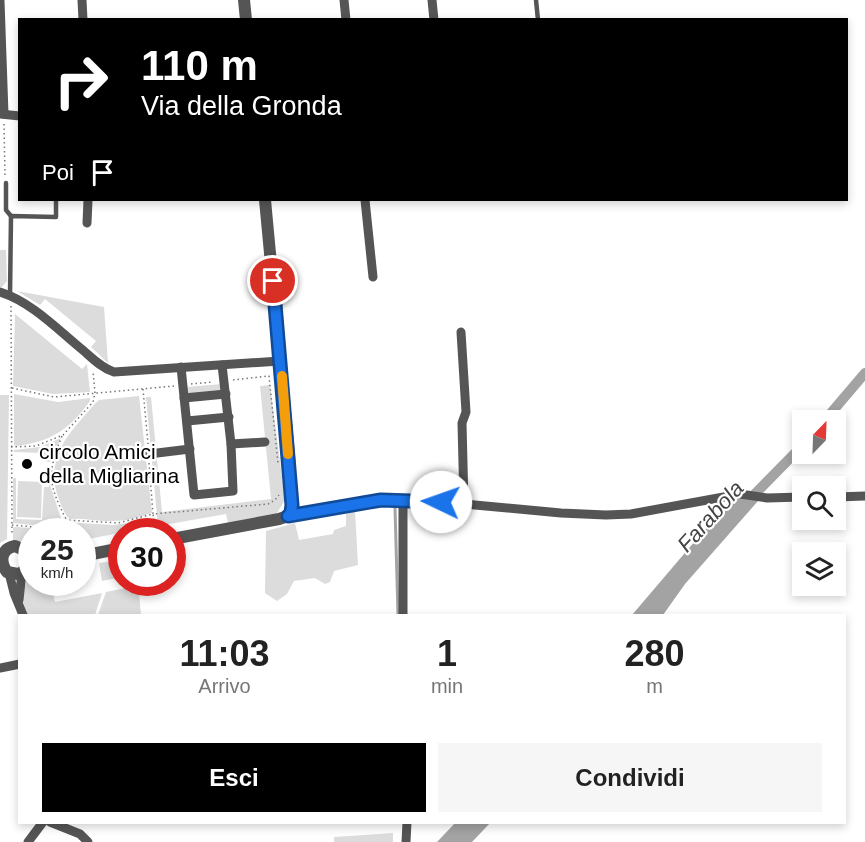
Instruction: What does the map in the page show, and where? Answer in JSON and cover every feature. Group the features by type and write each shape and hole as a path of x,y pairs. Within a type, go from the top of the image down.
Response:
{"street":[{"path":"82,0 83,18"},
{"path":"244,0 246,18"},
{"path":"344,0 346,18"},
{"path":"432,0 434,18"},
{"path":"0,1 2,114 18,116"},
{"path":"87,223 88,201"},
{"path":"265,201 292,505 288,516"},
{"path":"365,201 373,277"},
{"path":"0,292 43,318 108,370 118,373 280,361"},
{"path":"461,332 466,412 462,423 464,504"},
{"path":"181,368 194,495 233,491 231,444 222,365"},
{"path":"184,398 226,394"},
{"path":"187,421 228,417"},
{"path":"231,444 265,442"},
{"path":"148,454 190,449"},
{"path":"186,536 376,501 464,504 606,515 630,514 746,494 762,497 792,497"},
{"path":"846,497 865,496"},
{"path":"403,501 403,614"},
{"path":"18,548 12,547 3,553 0,559 2,567 16,572 19,605 23,614"},
{"path":"0,668 18,664"},
{"path":"28,842 42,824"},
{"path":"55,824 80,834 88,842"},
{"path":"406,842 407,824"}],"lane":[{"path":"536,0 538,18"},
{"path":"6,183 6,210 10,216 10,296"},
{"path":"10,216 56,217 56,201"}],"path":[{"path":"2,114 6,183"},
{"path":"10,296 12,547"},
{"path":"65,518 56,501 51,474 52,462 63,435 93,402 95,393 92,358"},
{"path":"269,376 278,464"},
{"path":"12,388 54,397 95,393"},
{"path":"143,389 154,518"},
{"path":"11,447 36,446 63,435"},
{"path":"96,522 118,523 153,514 268,504 275,500 280,491"},
{"path":"11,525 18,526"}],"shaded area":[{"path":"0,250 6,250 7,281 2,287 0,287"},
{"path":"17,291 104,307 108,363 91,347 96,341 45,299 40,305"},
{"path":"15,314 82,369 87,364 90,392 53,394 13,386"},
{"path":"222,384 223,394 186,396 186,387"},
{"path":"270,385 285,500 277,513 228,523 226,514 186,521 186,518 157,518 146,397 151,397 162,512 271,499 260,386"},
{"path":"14,394 58,402 90,398 90,401 75,419 59,432 40,441 16,446 14,445"},
{"path":"0,395 9,395 7,539 0,543"},
{"path":"139,396 152,513 133,518 108,518 108,521 96,520 96,518 69,518 65,514 57,494 55,464 67,437 99,400"},
{"path":"61,438 50,462 44,461 43,453 14,452 14,450 40,447"},
{"path":"46,471 49,471 50,485 61,518 42,518 44,487 49,487"},
{"path":"13,478 16,478 18,524 13,523"},
{"path":"18,481 42,482 41,518 17,517"},
{"path":"739,497 758,501 685,584 664,614 633,614 730,500"},
{"path":"355,511 358,565 334,571 330,582 325,584 315,578 294,581 287,594 277,601 265,593 266,531 295,523 299,540 333,534 334,530 346,526 346,514"},
{"path":"96,524 108,525 108,535 96,538"},
{"path":"18,527 18,543 13,541 13,528"},
{"path":"108,562 108,580 102,581 99,563"},
{"path":"108,592 108,596 139,596 141,614 98,614"},
{"path":"102,593 95,614 27,614 23,596 54,596 55,602 96,596"},
{"path":"454,824 489,824 472,842 437,842"},
{"path":"393,833 393,842 334,842 334,837"}],"waterway":[{"name":"Farabola","path":"834,410 865,373"},
{"name":"Farabola","path":"748,501 792,456"},
{"path":"395,508 398,614"}],"slow traffic":[{"path":"282,376 288,454"}],"place":[{"name":"circolo Amici della Migliarina","path":"27,464"}],"route":[{"path":"273,281 289,455 292,505 288,516 381,500 441,502"}]}
